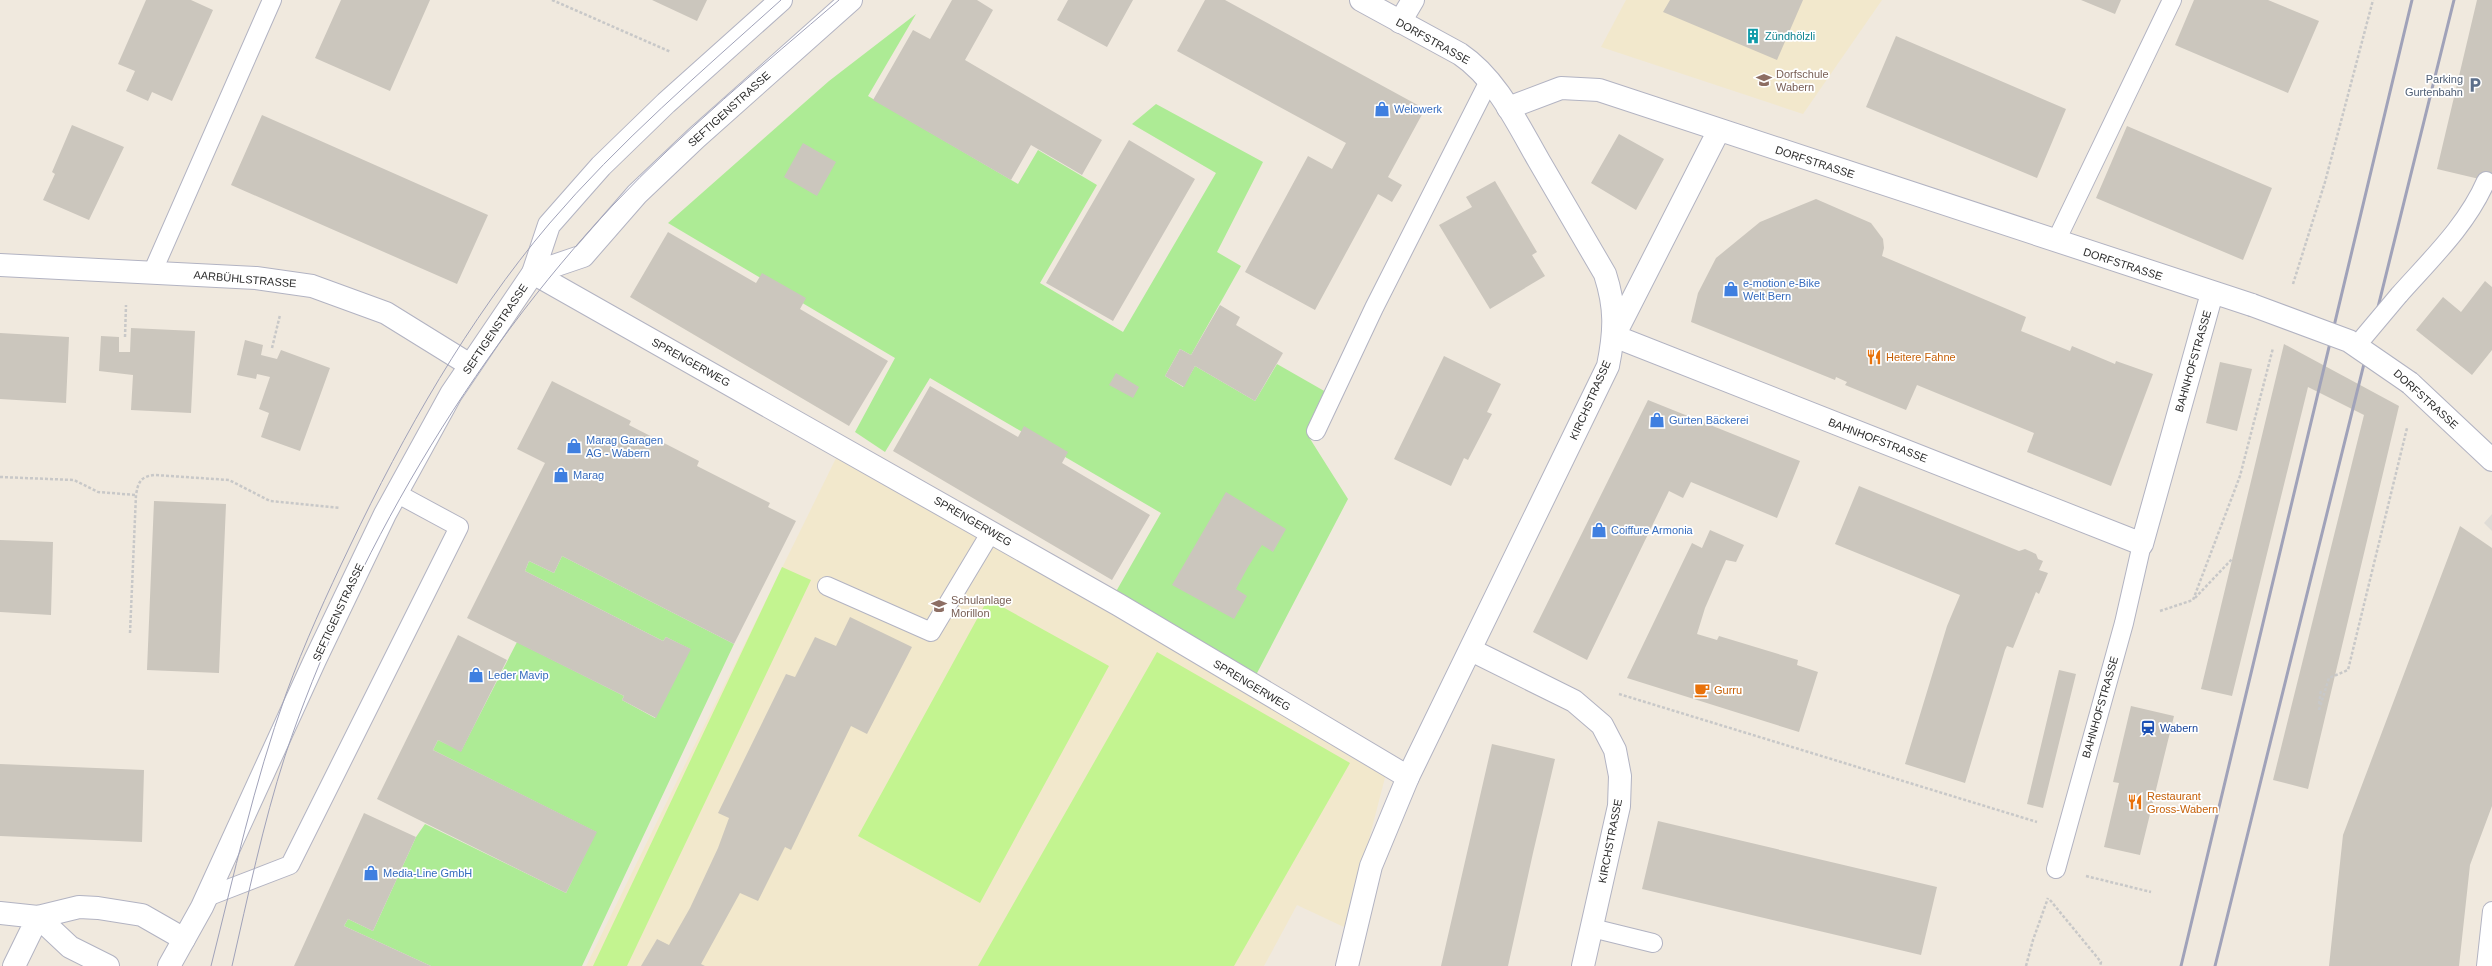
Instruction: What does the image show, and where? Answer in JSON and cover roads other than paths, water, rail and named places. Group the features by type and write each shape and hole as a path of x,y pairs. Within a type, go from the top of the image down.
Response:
{"street":[{"name":"SEFTIGENSTRASSE","path":"169,966 207,897 319,652 396,493 470,364 533,273 548,225 601,166 666,103 781,0"},
{"name":"SEFTIGENSTRASSE","path":"533,273 583,256 642,189 851,0"},
{"name":"DORFSTRASSE","path":"1361,0 1469,60 1489,81 1508,108 1561,88 1599,90 2252,305 2357,345 2414,386 2492,460"},
{"path":"1400,22 1413,0"},
{"name":"KIRCHSTRASSE","path":"1347,966 1371,866 1408,777 1608,366 1614,336 1615,316 1605,274 1508,108"},
{"path":"1614,336 1719,130"},
{"name":"AARBÜHLSTRASSE","path":"0,265 256,278 312,286 386,312 470,364"},
{"name":"SPRENGERWEG","path":"533,273 991,532 1408,777"},
{"name":"BAHNHOFSTRASSE","path":"1614,336 2142,544 2212,293"},
{"name":"KIRCHSTRASSE","path":"1471,650 1574,701 1602,725 1615,750 1620,776 1619,806 1583,966"},
{"path":"0,913 38,918 74,908 98,908 142,915 184,939"},
{"path":"14,966 38,918"},
{"path":"38,918 70,947 108,966"}],"lane":[{"path":"152,272 272,0"},
{"path":"2056,241 2172,0"},
{"path":"1316,431 1374,308 1489,81"},
{"path":"2357,345 2461,225 2480,196 2486,180"},
{"path":"207,897 290,864 459,527 396,493"},
{"path":"827,586 931,632 991,532"},
{"name":"BAHNHOFSTRASSE","path":"2056,869 2124,624 2142,544"},
{"path":"2486,966 2492,911"},
{"path":"1592,928 1654,943"}],"tram line":[{"path":"211,966 254,795 293,675 324,601 350,546 392,462 439,379 491,299 519,261 576,194 661,108 781,0"},
{"path":"232,966 256,860 277,782 312,682 344,608 380,534 420,463 464,393 511,327 561,264 613,205 695,125 839,0"}],"railway":[{"path":"2181,966 2412,0"},
{"path":"2215,966 2454,0"}],"place":[{"name":"Zündhölzli","path":"1753,36"},
{"name":"Dorfschule Wabern","path":"1764,80"},
{"name":"Parking Gurtenbahn","path":"2475,85"},
{"name":"Welowerk","path":"1382,109"},
{"name":"e-motion e-Bike Welt Bern","path":"1731,289"},
{"name":"Heitere Fahne","path":"1874,357"},
{"name":"Gurten Bäckerei","path":"1657,420"},
{"name":"Marag Garagen AG - Wabern","path":"574,446"},
{"name":"Marag","path":"561,475"},
{"name":"Coiffure Armonia","path":"1599,530"},
{"name":"Schulanlage Morillon","path":"939,606"},
{"name":"Leder Mavip","path":"476,675"},
{"name":"Gurru","path":"1702,690"},
{"name":"Wabern","path":"2148,728"},
{"name":"Restaurant Gross-Wabern","path":"2135,802"},
{"name":"Media-Line GmbH","path":"371,873"}]}
